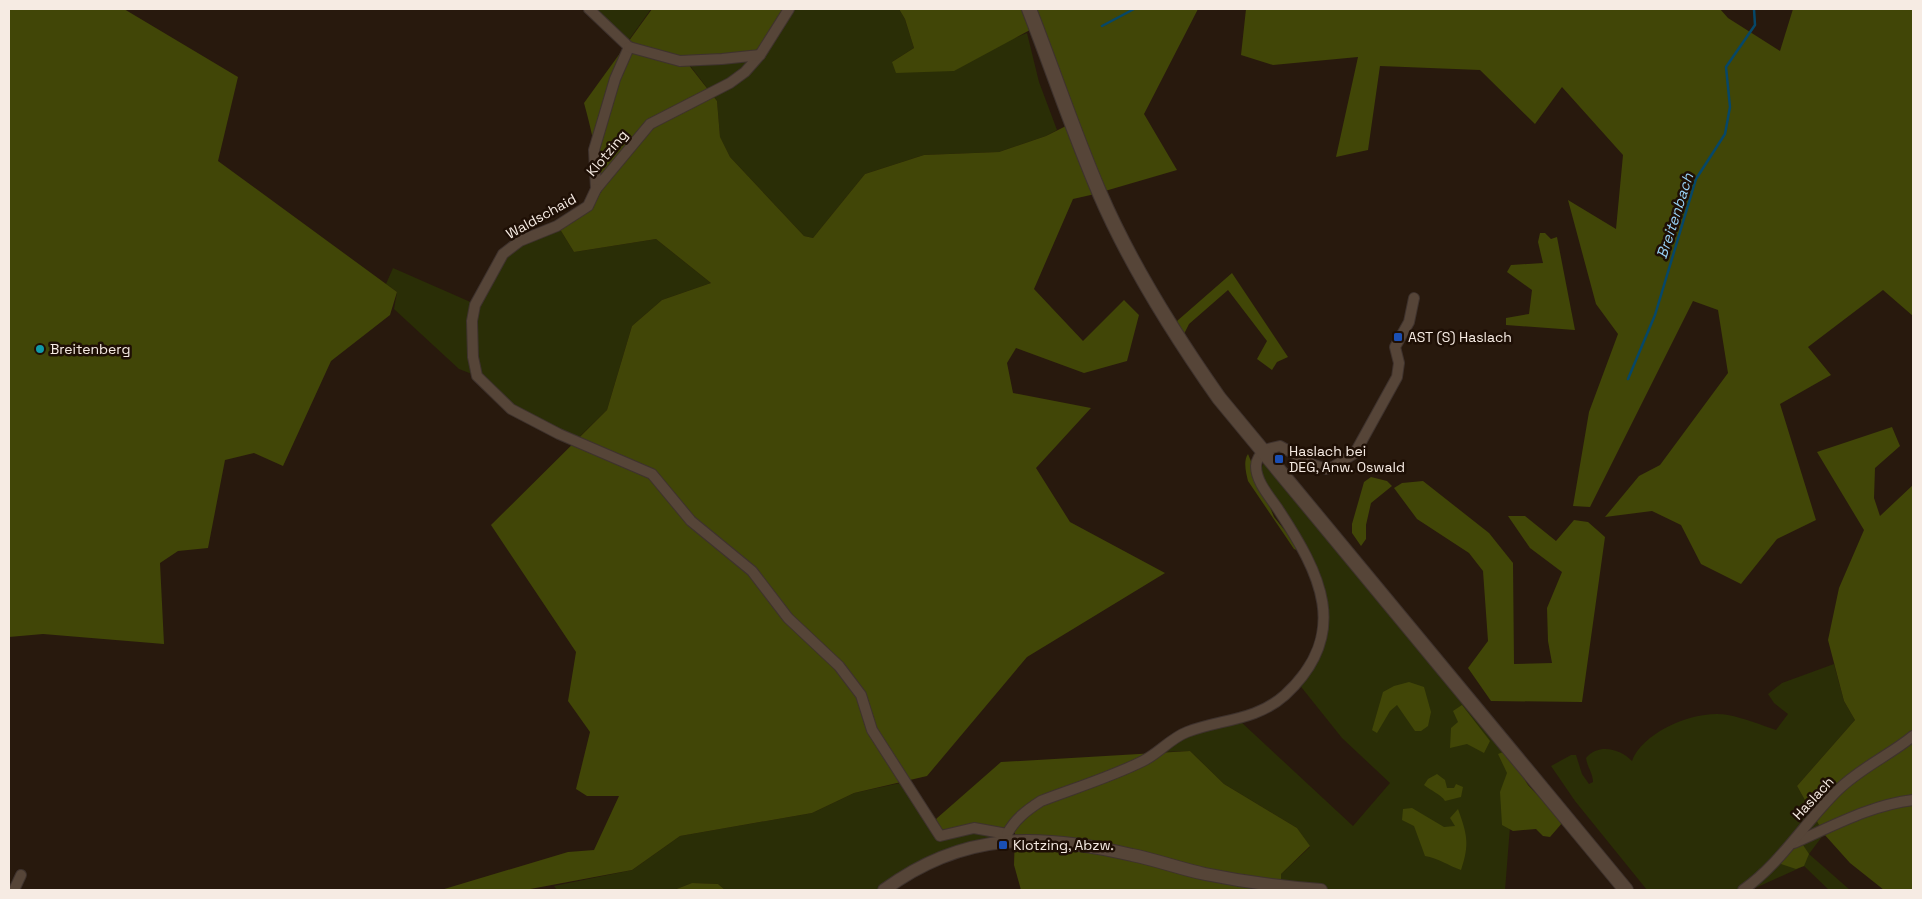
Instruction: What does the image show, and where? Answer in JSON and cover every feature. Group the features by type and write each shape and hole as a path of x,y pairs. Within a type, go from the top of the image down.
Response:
{"main road":[{"path":"1030,9 1099,193 1133,261 1179,341 1219,398 1264,450 1626,890"}],"street":[{"path":"589,9 629,47 680,61 760,55"},
{"name":"Klotzing","path":"596,189 650,124 730,83 745,72 760,55 789,9"},
{"name":"Klotzing","path":"596,189 594,150 615,79 629,47"},
{"name":"Waldschaid","path":"596,189 588,206 557,226 520,241 503,254 475,305 472,321 472,357 477,376 511,409 559,434 652,474 691,521 752,571 788,618 839,666 861,696 872,730 940,836 974,828 1007,837"},
{"path":"1007,837 1013,823 1028,809 1041,801 1145,760 1185,732 1244,718 1263,710 1285,695 1306,670 1323,631 1325,608 1311,566 1262,485 1257,473 1257,460 1264,450 1280,446 1314,465 1333,468 1355,453 1397,377 1398,363 1395,347 1409,322 1414,298"},
{"name":"Haslach","path":"1743,890 1764,872 1791,844 1840,788 1913,736"},
{"path":"1791,844 1888,804 1913,800"},
{"path":"884,890 917,869 954,852 1007,837 1085,845 1204,874 1269,885 1321,890"},
{"path":"14,890 21,875"}],"green space":[{"path":"9,9 124,9 238,77 218,161 397,292 390,315 331,361 283,466 254,453 225,460 208,548 178,551 160,563 164,644 43,634 9,637"},
{"path":"589,9 651,9 626,44"},
{"path":"652,9 791,9 762,55 688,64 717,101 720,137 730,157 804,236 813,238 865,174 924,155 999,152 1046,136 1068,125 1095,194 1073,199 1034,289 1083,341 1124,300 1139,315 1127,361 1084,373 1016,348 1007,363 1013,393 1091,408 1036,468 1070,522 1165,573 1027,657 927,776 854,793 812,813 680,836 632,870 525,890 441,890 568,852 594,850 619,796 587,796 576,789 590,732 568,701 576,652 491,525 607,410 632,326 662,300 711,283 656,239 574,252 558,226 587,206 593,196 596,184 596,156 584,103"},
{"path":"791,9 899,9 905,19 914,48 892,62 1015,38 1027,33 1039,82 1057,130 1046,136 999,152 924,155 865,174 813,238 804,236 730,157 720,138 717,101 688,63"},
{"path":"899,9 1022,9 1030,30 954,71 896,73 892,62 914,48 905,19"},
{"path":"1036,9 1198,9 1144,114 1177,170 1105,191"},
{"path":"1246,9 1720,9 1728,18 1780,51 1793,9 1913,9 1913,316 1883,290 1808,347 1831,375 1780,404 1816,520 1777,539 1741,584 1701,564 1681,525 1652,511 1605,517 1639,476 1660,465 1728,373 1718,310 1693,301 1590,507 1573,506 1589,412 1618,334 1596,304 1568,200 1616,229 1623,155 1562,87 1535,124 1480,70 1380,66 1368,150 1336,157 1358,57 1273,65 1241,55"},
{"path":"558,226 574,252 656,239 711,283 662,300 632,326 607,410 575,441 511,409 477,376 459,369 394,309 397,292 386,284 393,268 475,304 503,254"},
{"path":"1540,233 1545,233 1551,239 1557,237 1575,330 1506,325 1506,318 1529,314 1532,290 1507,272 1511,265 1543,263 1538,242"},
{"path":"1232,273 1288,357 1277,362 1272,370 1257,359 1267,341 1228,290 1189,324 1184,334 1177,321"},
{"path":"1892,427 1900,446 1875,468 1874,498 1880,516 1913,485 1913,890 1884,890 1850,863 1824,834 1797,786 1855,720 1844,701 1828,640 1839,588 1864,530 1817,452"},
{"path":"1248,454 1274,517 1295,543 1299,551 1294,549 1248,481 1245,464"},
{"path":"1265,460 1515,764 1505,890 1304,889 1281,886 1281,874 1310,847 1297,828 1224,784 1190,751 1161,752 1192,730 1240,721 1353,826 1390,783 1342,738 1298,683 1323,637 1322,595 1257,477"},
{"path":"1371,477 1387,481 1392,486 1371,503 1366,525 1366,539 1361,546 1352,533 1352,524 1364,482"},
{"path":"1423,481 1489,533 1513,563 1514,664 1552,663 1548,641 1547,608 1562,572 1530,548 1508,516 1525,516 1556,541 1574,520 1588,522 1605,537 1582,702 1491,701 1468,668 1488,641 1483,571 1469,553 1417,519 1394,488 1402,483"},
{"path":"1834,664 1844,701 1855,720 1797,786 1824,834 1809,854 1850,890 1829,890 1804,866 1751,890 1647,890 1575,801 1551,766 1571,755 1576,755 1582,774 1589,784 1593,782 1593,779 1586,758 1591,753 1597,750 1609,749 1622,753 1632,761 1638,750 1647,740 1659,732 1672,724 1701,715 1728,715 1776,730 1788,714 1774,703 1768,694 1782,683"},
{"path":"1409,682 1424,687 1431,712 1428,726 1421,731 1415,731 1397,705 1390,711 1377,733 1372,730 1383,692 1394,686"},
{"path":"1462,705 1490,741 1484,753 1467,744 1450,748 1451,728 1458,722 1453,711"},
{"path":"1190,751 1224,784 1297,828 1310,846 1281,874 1281,890 1021,890 1014,865 1015,833 975,827 942,832 936,819 1001,762"},
{"path":"1503,752 1511,757 1528,785 1563,822 1550,837 1543,836 1536,829 1513,831 1502,825 1500,792 1507,773 1498,754"},
{"path":"1437,774 1445,780 1447,788 1454,788 1456,784 1463,787 1461,797 1445,801 1441,796 1424,785 1428,779"},
{"path":"905,782 938,838 972,832 996,836 968,842 878,890 725,890 718,884 692,883 674,890 557,890 554,886 632,870 680,836 812,813 854,793"},
{"path":"1412,808 1444,827 1455,826 1450,818 1458,809 1464,825 1466,839 1466,853 1461,870 1425,856 1414,826 1402,820 1403,809"},
{"path":"1803,845 1809,854 1804,866 1796,869 1778,863 1791,849"},
{"path":"692,883 718,884 725,890 674,890"}],"waterway":[{"path":"1102,26 1134,9"},
{"name":"Breitenbach","path":"1628,379 1655,315 1696,179 1725,134 1730,107 1726,67 1755,25 1754,9"}],"place":[{"name":"AST (S) Haslach","path":"1398,337"},
{"name":"Breitenberg","path":"40,349"},
{"name":"Haslach bei DEG, Anw. Oswald","path":"1279,459"},
{"name":"Klotzing, Abzw.","path":"1003,845"}]}
